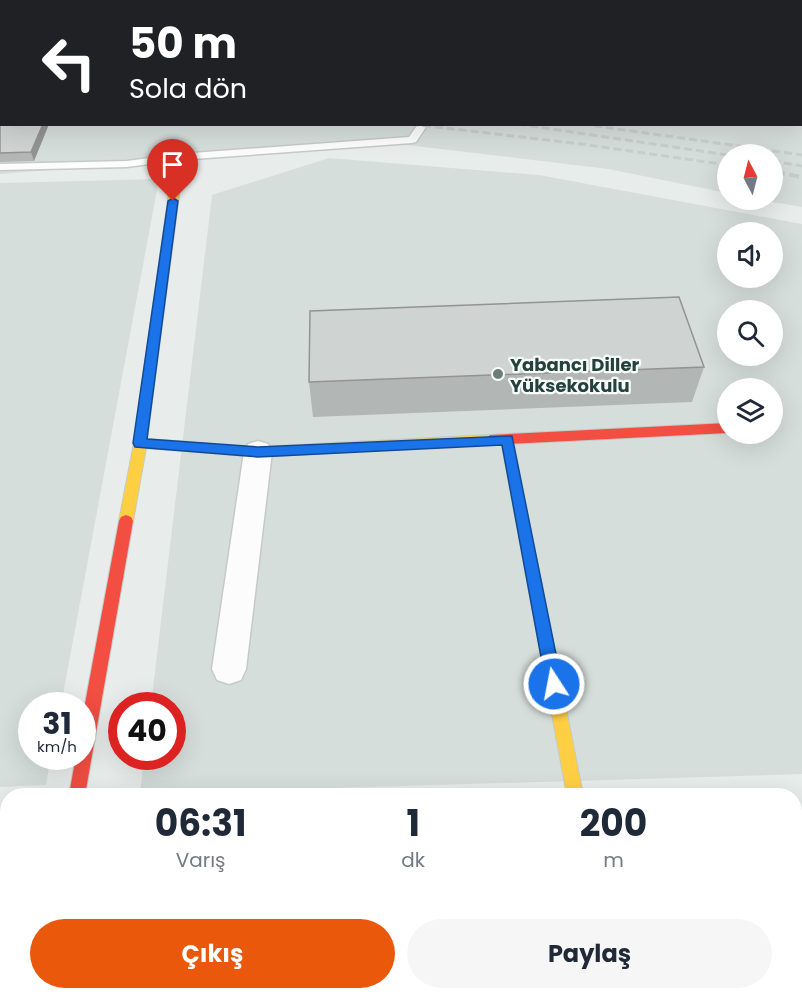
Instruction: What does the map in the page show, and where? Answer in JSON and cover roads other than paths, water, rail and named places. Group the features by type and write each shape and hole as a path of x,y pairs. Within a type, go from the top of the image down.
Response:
{"street":[{"path":"78,788 140,443 179,157"},
{"path":"140,443 258,452 717,429"},
{"path":"507,440 574,788"},
{"path":"229,669 258,452"}],"lane":[{"path":"0,167 127,164 179,157 412,140 422,126"}],"railway":[{"path":"428,126 581,144 717,163"},
{"path":"532,126 717,153"},
{"path":"596,126 802,155"},
{"path":"783,163 802,166"},
{"path":"783,173 802,177"}],"place":[{"name":"Yabancı Diller Yüksekokulu","path":"498,374"}]}
